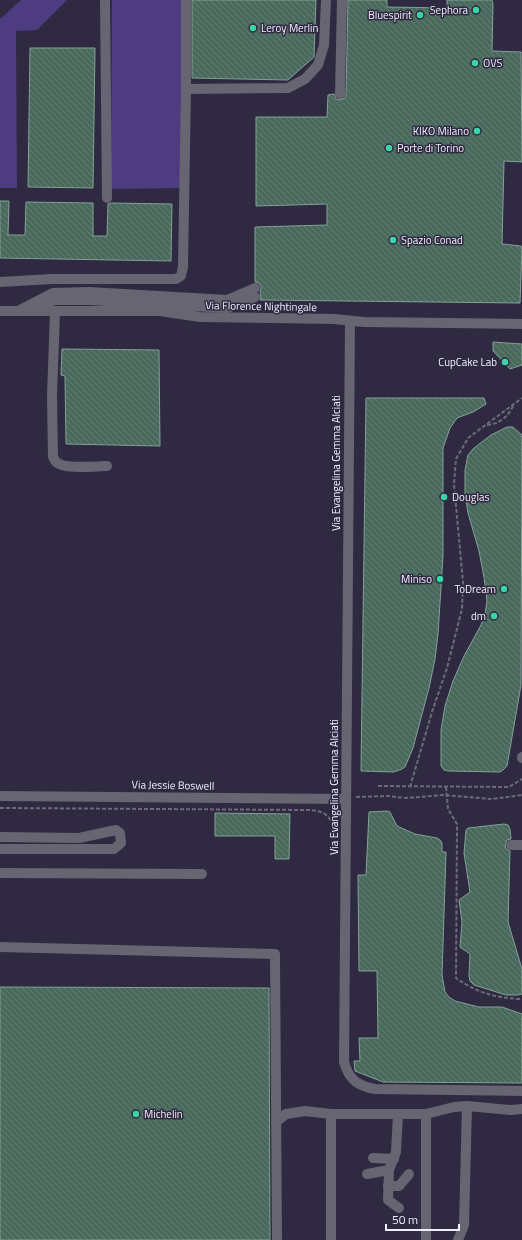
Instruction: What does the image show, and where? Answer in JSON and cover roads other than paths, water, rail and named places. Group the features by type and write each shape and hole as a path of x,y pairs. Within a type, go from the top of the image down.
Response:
{"street":[{"path":"105,0 107,198"},
{"path":"0,282 52,279 176,279 181,276 183,267 186,0"},
{"path":"186,89 288,88 305,78 318,65 324,46 326,0"},
{"path":"340,94 342,0"},
{"path":"18,311 53,293 89,292 227,300 255,292 227,308 89,300 54,300 36,311"},
{"name":"Via Florence Nightingale","path":"0,311 160,312 200,317 522,324"},
{"path":"55,312 52,396 53,456 56,462 72,467 108,466"},
{"name":"Via Evangelina Gemma Alciati","path":"350,321 343,1058 348,1073 357,1084 364,1087 375,1089 522,1091"},
{"name":"Via Jessie Boswell","path":"0,796 346,798"},
{"path":"0,837 79,838 116,830 120,833 121,843 114,850 0,849"},
{"path":"522,839 511,842 522,845"},
{"path":"0,873 202,874"},
{"path":"0,948 275,954 277,1240"},
{"path":"276,1102 286,1114"},
{"path":"276,1122 286,1114 305,1111 331,1114 426,1114 454,1107 467,1106 511,1110 522,1109"},
{"path":"458,1240 464,1226 467,1106"},
{"path":"331,1114 331,1240"},
{"path":"398,1114 396,1152 389,1170 388,1200 399,1208"},
{"path":"426,1114 426,1240"},
{"path":"373,1158 394,1159"},
{"path":"368,1174 389,1170"},
{"path":"388,1186 399,1186 409,1174"}],"place":[{"name":"Sephora","path":"476,10"},
{"name":"Bluespirit","path":"420,15"},
{"name":"Leroy Merlin","path":"253,28"},
{"name":"OVS","path":"475,63"},
{"name":"KIKO Milano","path":"477,131"},
{"name":"Porte di Torino","path":"389,148"},
{"name":"Spazio Conad","path":"393,240"},
{"name":"CupCake Lab","path":"505,362"},
{"name":"Douglas","path":"444,497"},
{"name":"Miniso","path":"440,579"},
{"name":"ToDream","path":"504,589"},
{"name":"dm","path":"494,616"},
{"name":"Michelin","path":"136,1114"}]}
